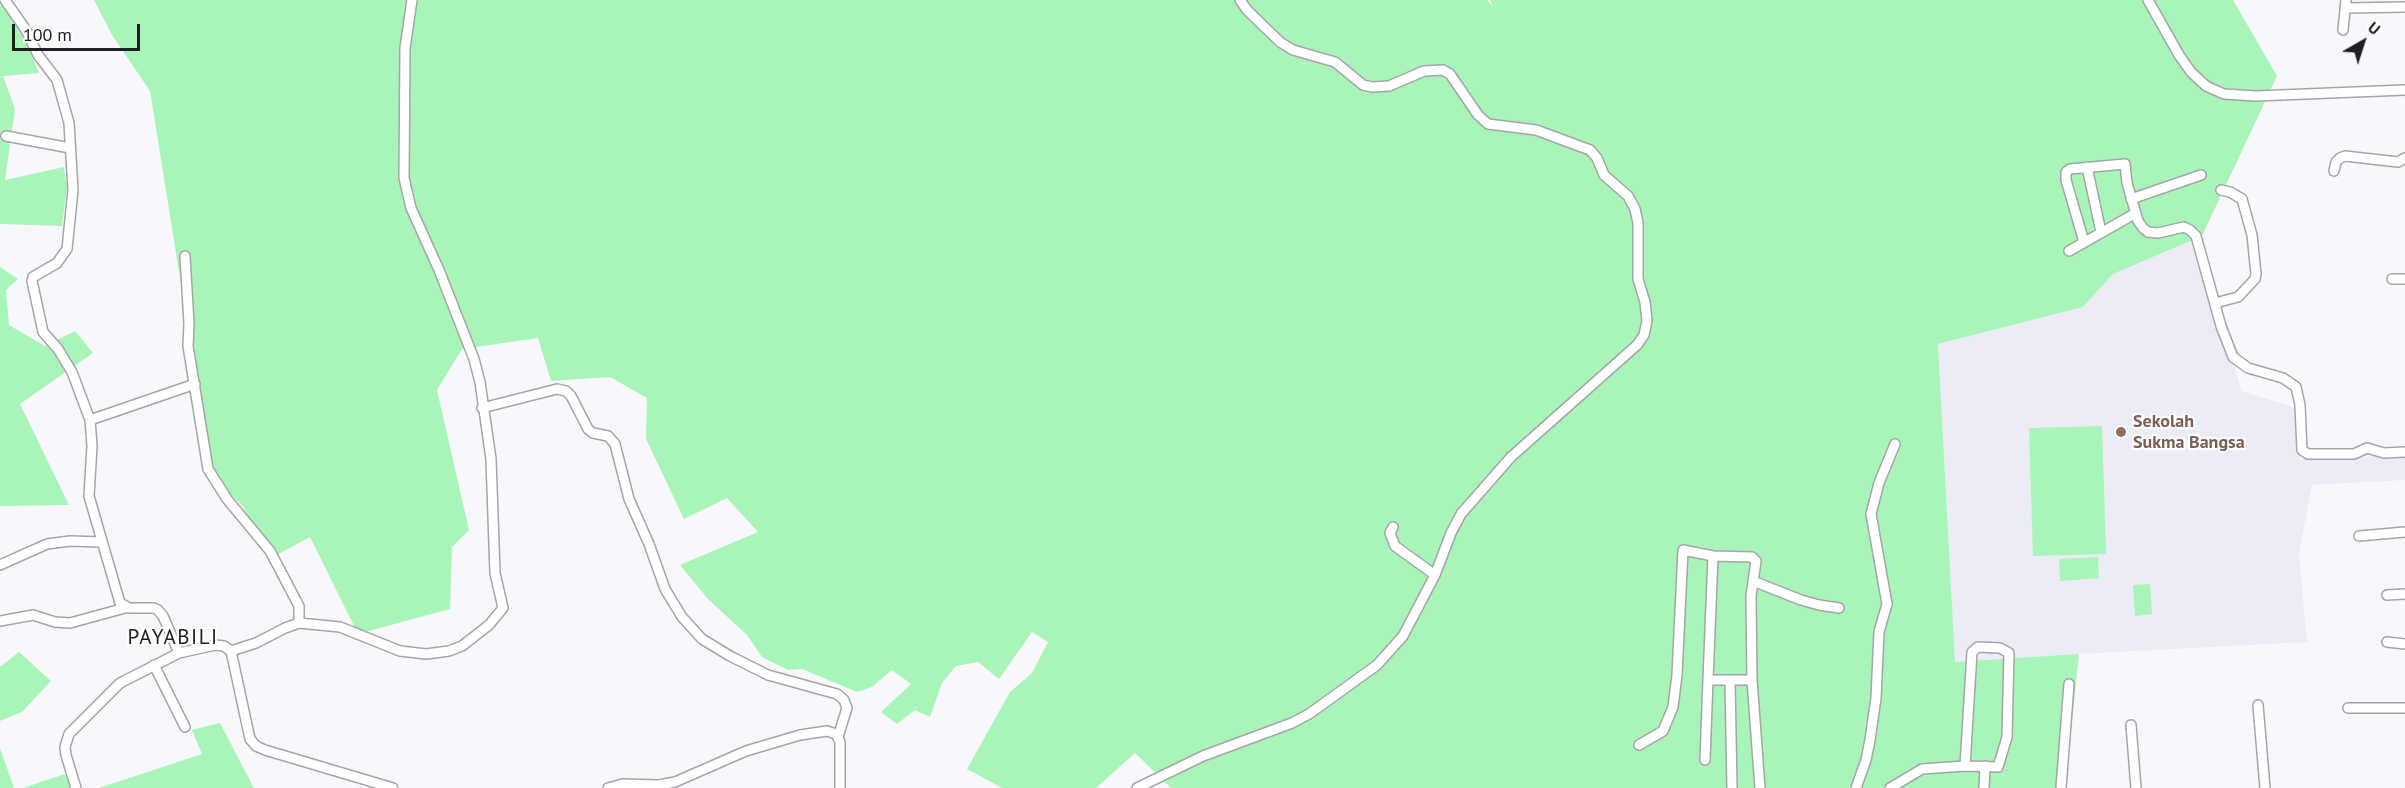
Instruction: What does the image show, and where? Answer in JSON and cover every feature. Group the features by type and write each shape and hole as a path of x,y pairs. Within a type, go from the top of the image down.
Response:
{"street":[{"path":"5,0 26,30 38,55 57,81 69,123 73,190 67,249 57,263 33,277 32,281 44,332 72,372 90,420 92,446 89,496 120,603 125,608"},
{"path":"231,651 256,643 299,623 340,627 387,648 406,652 426,654 449,651 462,646 500,614 503,601 495,573 492,459 482,408 480,382 474,359 439,270 417,224 404,178 405,48 412,0"},
{"path":"1137,788 1203,756 1309,714 1377,665 1392,651 1403,636 1435,575 1456,524 1480,491 1511,457 1637,345 1644,335 1647,321 1645,302 1638,279 1638,223 1635,209 1628,196 1604,175 1597,158 1590,150 1536,130 1488,124 1478,115 1450,74 1443,70 1424,71 1389,86 1363,85 1335,62 1305,55 1281,42 1247,10 1240,0"},
{"path":"2148,0 2179,55 2198,79 2214,91 2256,96 2405,90"},
{"path":"2343,30 2346,4 2405,7"},
{"path":"6,136 70,148"},
{"path":"2334,171 2336,162 2344,156 2398,162 2405,158"},
{"path":"2084,243 2066,180 2066,172 2070,169 2125,164 2127,183 2138,221 2148,232 2158,234 2184,226 2196,236 2233,357 2248,368 2283,378 2295,387 2300,405 2302,450 2308,454 2354,454 2367,448 2384,453 2405,452"},
{"path":"2087,167 2101,232"},
{"path":"2132,199 2201,175"},
{"path":"2215,303 2238,297 2255,279 2256,274 2252,234 2242,199 2221,190"},
{"path":"2069,251 2136,213"},
{"path":"185,256 189,346 210,473 227,499 270,551 299,606 299,623"},
{"path":"2392,279 2405,279"},
{"path":"90,420 195,384"},
{"path":"482,408 557,389 566,391 571,396 588,429 593,433 608,436 615,444 629,499 649,544 665,589 682,617 712,647 741,662 781,679 815,686 837,694 844,700 847,708 838,737 840,788"},
{"path":"1856,788 1870,740 1878,672 1879,632 1887,604 1871,514 1879,483 1895,444"},
{"path":"1393,526 1390,533 1395,546 1435,575"},
{"path":"2359,536 2405,532"},
{"path":"0,565 47,544 70,541 102,542"},
{"path":"1639,745 1663,731 1672,707 1677,675 1683,550 1713,556 1755,559 1751,596 1752,680 1760,788"},
{"path":"1705,760 1713,556"},
{"path":"1754,581 1801,600 1839,608"},
{"path":"2386,596 2405,594"},
{"path":"0,621 33,615 55,622 70,623 125,608 154,608 163,616 179,653"},
{"path":"2387,642 2405,644"},
{"path":"76,788 66,755 65,747 69,734 120,683 179,653 215,645 224,646 231,651 250,739 256,746 393,788"},
{"path":"1890,788 1922,769 1965,766 1998,767 2007,737 2009,653 2000,648 1978,647 1972,652 1965,766"},
{"path":"154,665 185,726"},
{"path":"1707,680 1752,680"},
{"path":"1730,680 1732,788"},
{"path":"2061,788 2069,684"},
{"path":"2258,705 2265,788"},
{"path":"2348,708 2405,708"},
{"path":"2131,725 2136,788"},
{"path":"608,788 623,783 659,785 675,783 746,751 800,735 827,731 838,737"},
{"path":"1984,766 1984,788"}],"shaded area":[{"name":"Sekolah Sukma Bangsa","path":"2202,236 2241,391 2300,409 2300,459 2405,455 2405,480 2312,485 2299,553 2307,642 1955,663 1938,344 2083,307 2113,274"}],"green space":[{"path":"94,0 1487,0 1493,6 1490,0 2233,0 2277,76 2202,236 2113,274 2083,307 1938,344 1955,662 2079,654 2065,788 1171,788 1135,753 1096,788 1002,788 967,769 1010,692 1032,673 1048,642 1032,632 999,679 978,662 956,666 942,683 930,717 915,710 897,724 881,712 911,684 892,670 872,687 857,692 802,669 788,670 762,657 747,635 708,599 680,565 758,532 727,498 684,519 646,439 647,398 610,377 551,381 538,338 462,349 437,390 469,530 452,547 450,609 358,634 310,537 271,558 243,506 212,477 150,91 112,35"},
{"path":"0,5 5,8 23,34 39,73 3,76 15,109 5,180 64,167 67,188 62,226 0,224"},
{"path":"0,267 18,279 6,290 9,325 45,346 75,331 93,353 20,404 69,505 0,506"},
{"path":"2102,426 2106,554 2033,556 2029,428"},
{"path":"2098,557 2099,578 2060,581 2059,559"},
{"path":"2150,584 2152,614 2135,616 2133,585"},
{"path":"19,652 51,681 22,712 0,721 0,667"},
{"path":"220,723 254,788 99,788 202,754 192,730"},
{"path":"0,748 14,788 0,788"},
{"path":"65,774 70,788 23,788"}],"place":[{"name":"Sekolah Sukma Bangsa","path":"2121,432"}],"district":[{"name":"PAYABILI","path":"173,638"}]}
